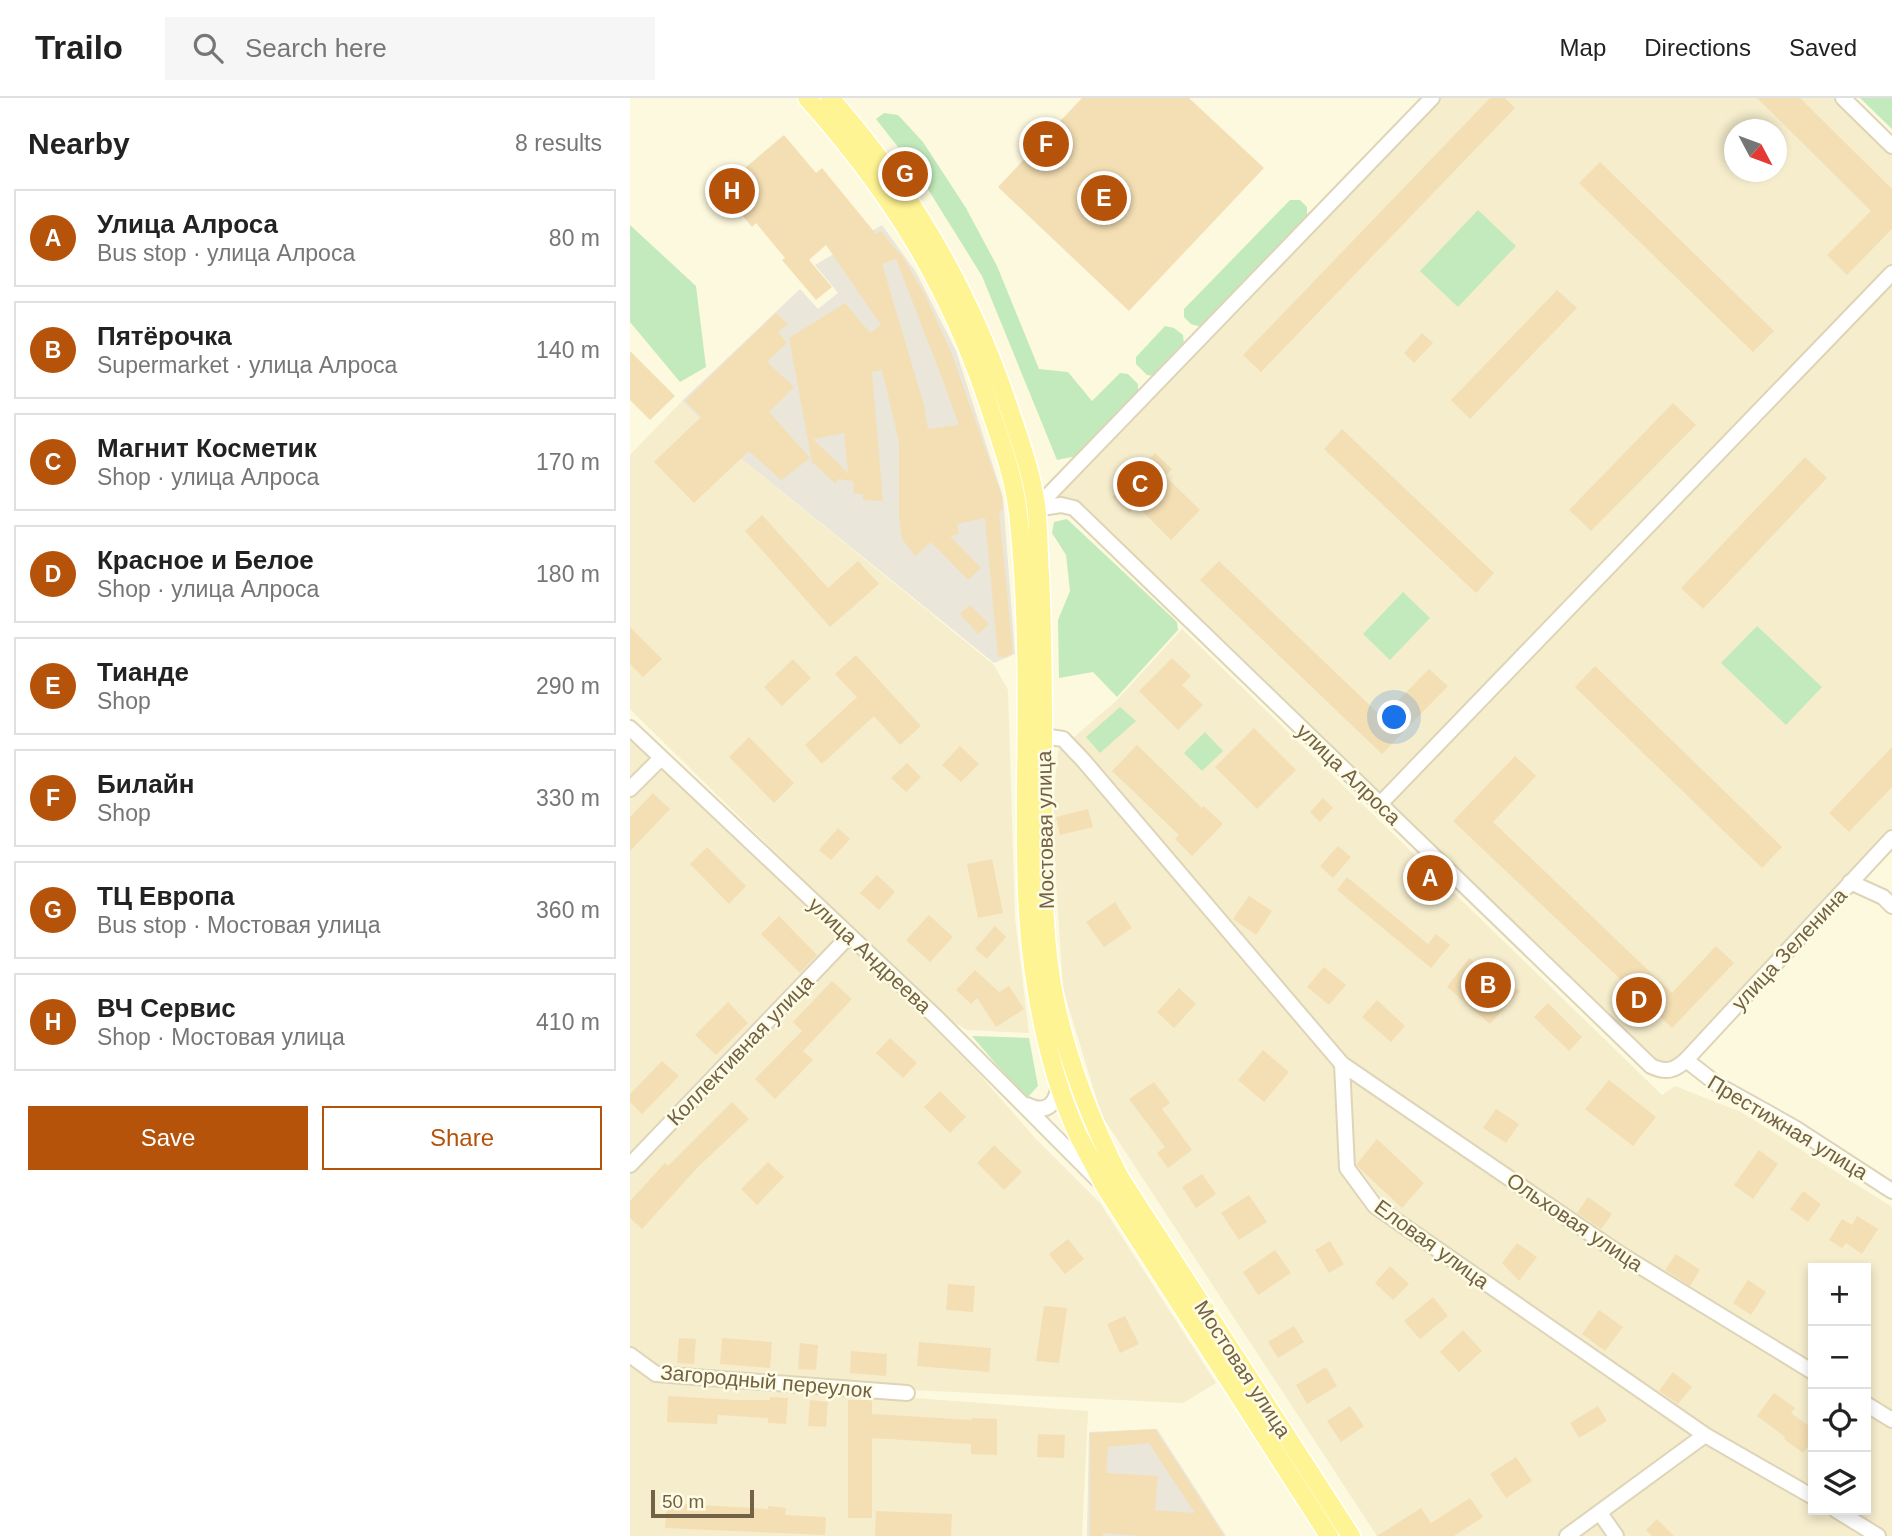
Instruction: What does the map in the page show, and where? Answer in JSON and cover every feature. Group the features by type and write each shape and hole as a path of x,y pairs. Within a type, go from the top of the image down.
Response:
{"main road":[{"name":"Мостовая улица","path":"807,98 840,135 910,232 947,301 976,365 1011,476 1018,513 1026,624 1026,871 1031,948 1040,1008 1059,1083 1078,1134 1105,1186 1329,1536"},
{"name":"Мостовая улица","path":"830,98 901,188 961,289 975,316 1030,472 1036,508 1042,610 1043,869 1048,948 1056,1004 1087,1105 1120,1178 1351,1536"}],"street":[{"path":"1036,508 1432,98"},
{"path":"1843,98 1892,146"},
{"path":"1380,804 1892,273"},
{"name":"улица Алроса","path":"1018,513 1061,505 1074,508 1651,1066 1672,1070 1686,1060"},
{"name":"улица Андреева","path":"630,728 1025,1104 1105,1186"},
{"path":"1043,736 1063,739 1083,760 1342,1064"},
{"path":"630,789 661,758"},
{"name":"улица Зеленина","path":"1686,1060 1892,838"},
{"path":"1850,883 1883,898 1892,906"},
{"name":"Коллективная улица","path":"630,1165 849,936"},
{"name":"Престижная улица","path":"1686,1060 1718,1086 1795,1128 1892,1191"},
{"name":"Ольховая улица","path":"1342,1064 1620,1254 1808,1369"},
{"name":"Еловая улица","path":"1342,1064 1348,1168 1375,1206 1705,1435 1808,1494"},
{"path":"1025,1104 1037,1109 1045,1108 1058,1096 1059,1083"},
{"name":"Загородный переулок","path":"630,1355 656,1374 907,1394"},
{"path":"1871,1407 1892,1420"},
{"path":"1567,1536 1705,1435"},
{"path":"1600,1513 1616,1536"},
{"path":"1844,1515 1878,1536"}],"shaded area":[{"path":"1432,98 1843,98 1892,146 1892,838 1686,1060 1661,1070 1074,508 1036,508"},
{"path":"882,225 916,272 956,351 1003,497 1015,654 994,663 743,460 682,401 800,289 818,309 838,293 815,265"},
{"path":"682,401 743,460 994,665 1008,690 1015,919 1029,1033 967,1030 938,1013 630,709 630,455"},
{"path":"1182,629 1662,1095 1675,1086 1741,1112 1892,1207 1892,1536 1377,1536 1102,1116 1063,989 1052,816 1058,751 1116,701"},
{"path":"630,736 931,1019 1036,1139 1100,1203 1216,1383 1183,1403 849,1387 659,1370 630,1353"},
{"path":"630,1363 658,1379 1088,1411 1082,1536 630,1536"},
{"path":"1157,1429 1226,1536 1087,1536 1089,1432"}],"green space":[{"path":"1860,98 1892,98 1892,129"},
{"path":"884,113 898,115 923,142 966,208 997,266 1039,369 1068,372 1092,401 1120,373 1128,374 1138,384 1138,391 1077,456 1057,460 982,276 916,170 876,119"},
{"path":"1290,200 1300,200 1307,207 1307,217 1201,327 1191,324 1184,317 1184,309"},
{"path":"1478,210 1516,246 1458,307 1420,271"},
{"path":"630,225 696,286 706,367 680,382 630,322"},
{"path":"1165,326 1174,328 1183,335 1184,344 1153,376 1147,375 1136,364 1136,357"},
{"path":"1067,519 1177,622 1178,630 1117,697 1093,672 1059,678 1058,620 1070,591 1066,555 1052,533 1054,522"},
{"path":"1403,592 1430,618 1390,660 1363,634"},
{"path":"1757,626 1822,687 1786,725 1721,663"},
{"path":"1120,707 1136,721 1100,753 1086,737"},
{"path":"1205,732 1223,751 1202,771 1184,753"},
{"path":"972,1036 1029,1038 1038,1086 1026,1099"}],"building":[{"path":"1082,98 1189,98 1264,168 1129,311 998,187"},
{"path":"1490,98 1505,98 1515,108 1261,372 1243,355"},
{"path":"1757,98 1800,98 1892,189 1892,229 1847,275 1827,255 1871,211 1787,128 1787,119 1778,119"},
{"path":"784,135 816,173 822,168 876,234 881,231 901,254 925,295 951,352 1002,496 1003,510 999,511 1013,653 998,657 985,518 957,524 959,534 950,536 981,568 968,580 931,542 915,556 902,539 899,517 899,442 882,370 872,372 883,501 863,500 863,494 854,494 853,481 838,479 835,483 812,462 789,338 845,303 870,333 881,325 826,245 809,260 832,287 816,300 782,260 785,258 756,223 752,227 720,189","holes":["896,259 942,378 959,425 928,429 924,405 882,264","844,433 848,473 813,439"]},
{"path":"1600,162 1774,331 1753,352 1579,183"},
{"path":"1557,290 1577,308 1470,419 1451,400"},
{"path":"776,313 788,324 778,332 787,343 767,362 794,387 769,412 810,458 781,480 749,451 694,503 654,462 701,417 685,401"},
{"path":"1422,333 1433,343 1414,363 1404,353"},
{"path":"630,351 675,396 650,420 630,400"},
{"path":"1673,403 1696,425 1591,531 1569,510"},
{"path":"1342,429 1494,573 1476,593 1324,449"},
{"path":"1155,453 1172,469 1165,476 1200,510 1171,540 1137,506 1129,513 1112,497 1119,490 1119,482 1126,467 1132,462 1148,460"},
{"path":"1805,457 1827,478 1703,609 1681,588"},
{"path":"762,515 828,588 858,561 879,584 830,627 745,531"},
{"path":"1219,561 1382,717 1429,669 1448,686 1382,754 1200,580"},
{"path":"970,605 989,624 978,634 960,614"},
{"path":"630,627 662,659 643,677 630,664"},
{"path":"856,655 921,726 900,745 874,716 822,764 805,745 857,697 835,674"},
{"path":"1172,658 1191,676 1182,685 1203,705 1178,730 1139,691"},
{"path":"793,659 811,678 782,706 764,687"},
{"path":"1595,666 1782,847 1762,868 1575,687"},
{"path":"1254,728 1296,770 1257,809 1215,767"},
{"path":"749,737 794,783 774,803 729,757"},
{"path":"1137,745 1202,808 1204,806 1223,824 1192,856 1175,839 1179,835 1112,771"},
{"path":"960,746 979,764 961,782 942,765"},
{"path":"1892,747 1892,787 1849,832 1829,813"},
{"path":"1515,756 1536,776 1493,822 1672,993 1716,946 1734,963 1672,1028 1453,821"},
{"path":"907,763 921,777 906,792 891,778"},
{"path":"653,793 670,809 630,851 630,817"},
{"path":"1323,798 1333,808 1320,822 1310,812"},
{"path":"1088,809 1093,827 1060,835 1056,817"},
{"path":"838,828 850,839 831,860 819,850"},
{"path":"1338,846 1351,857 1333,878 1320,866"},
{"path":"707,847 746,886 729,904 690,864"},
{"path":"992,859 1003,913 978,918 967,864"},
{"path":"877,875 895,892 879,910 860,893"},
{"path":"1347,877 1428,944 1436,934 1450,945 1431,968 1337,890"},
{"path":"1249,896 1272,911 1256,935 1233,919"},
{"path":"1115,902 1132,928 1104,947 1086,922"},
{"path":"929,915 953,937 930,962 906,940"},
{"path":"779,916 817,955 800,973 761,934"},
{"path":"995,926 1006,937 987,959 975,949"},
{"path":"1469,958 1520,991 1490,1024 1447,987"},
{"path":"1324,967 1346,985 1329,1005 1307,987"},
{"path":"975,970 999,992 1009,986 1024,1009 996,1027 977,998 971,1004 956,990"},
{"path":"832,981 852,999 803,1051 813,1060 775,1099 755,1079 802,1031 793,1022"},
{"path":"1179,988 1196,1004 1174,1028 1157,1012"},
{"path":"1377,1000 1405,1026 1391,1042 1362,1017"},
{"path":"728,1002 748,1023 716,1055 695,1035"},
{"path":"1548,1003 1582,1037 1569,1051 1534,1017"},
{"path":"890,1038 917,1063 903,1078 876,1053"},
{"path":"1263,1050 1289,1072 1264,1102 1238,1080"},
{"path":"662,1061 679,1076 642,1114 630,1102 630,1094"},
{"path":"1609,1080 1656,1117 1633,1146 1585,1109"},
{"path":"1154,1082 1170,1103 1162,1109 1192,1150 1168,1168 1157,1153 1165,1147 1129,1099"},
{"path":"940,1091 966,1117 950,1133 924,1107"},
{"path":"732,1102 749,1119 697,1168 642,1229 630,1218 630,1201 665,1163 668,1166"},
{"path":"1496,1109 1519,1124 1506,1143 1483,1128"},
{"path":"1377,1139 1424,1183 1402,1208 1356,1165"},
{"path":"994,1145 1022,1172 1004,1190 977,1163"},
{"path":"1759,1150 1778,1164 1753,1199 1734,1185"},
{"path":"768,1162 784,1177 757,1205 741,1189"},
{"path":"1202,1174 1216,1194 1196,1208 1182,1187"},
{"path":"1803,1191 1821,1204 1808,1222 1790,1209"},
{"path":"1249,1195 1267,1222 1239,1240 1221,1213"},
{"path":"1588,1197 1612,1214 1601,1229 1577,1213"},
{"path":"1857,1216 1878,1229 1862,1254 1846,1243 1842,1248 1829,1240 1842,1219 1852,1225"},
{"path":"1068,1239 1084,1259 1065,1274 1049,1254"},
{"path":"1330,1241 1344,1264 1329,1273 1315,1250"},
{"path":"1517,1243 1537,1257 1519,1281 1502,1263"},
{"path":"1275,1250 1291,1273 1258,1295 1243,1272"},
{"path":"1676,1254 1700,1270 1690,1286 1665,1270"},
{"path":"1390,1266 1409,1284 1393,1300 1375,1283"},
{"path":"1748,1280 1766,1292 1751,1315 1733,1303"},
{"path":"948,1284 975,1286 973,1312 946,1310"},
{"path":"1433,1297 1448,1316 1420,1339 1404,1321"},
{"path":"1044,1306 1067,1308 1059,1363 1036,1361"},
{"path":"1599,1310 1623,1327 1605,1351 1582,1334"},
{"path":"1125,1316 1139,1344 1120,1353 1107,1324"},
{"path":"1294,1326 1304,1342 1278,1358 1268,1342"},
{"path":"1463,1330 1482,1351 1459,1372 1440,1352"},
{"path":"679,1338 696,1339 694,1364 677,1363"},
{"path":"722,1338 772,1342 770,1368 720,1364"},
{"path":"919,1342 991,1348 989,1372 917,1366"},
{"path":"800,1343 818,1345 816,1370 798,1369"},
{"path":"851,1351 887,1354 886,1376 850,1373"},
{"path":"1326,1367 1337,1386 1307,1404 1296,1385"},
{"path":"1673,1372 1692,1387 1678,1404 1659,1391"},
{"path":"1774,1393 1795,1408 1791,1413 1808,1425 1808,1446 1803,1453 1757,1416"},
{"path":"668,1396 737,1400 788,1398 786,1424 768,1423 768,1418 718,1415 717,1424 667,1422"},
{"path":"810,1400 828,1402 826,1427 808,1426"},
{"path":"848,1400 872,1400 872,1414 997,1419 997,1455 971,1454 971,1444 872,1438 872,1518 848,1518"},
{"path":"1350,1406 1364,1426 1341,1442 1327,1421"},
{"path":"1598,1406 1607,1421 1579,1438 1570,1423"},
{"path":"1155,1429 1224,1536 1103,1533 1103,1536 1090,1536 1090,1433","holes":["1149,1443 1195,1513 1155,1510 1158,1476 1106,1473 1108,1447"]},
{"path":"1038,1434 1065,1435 1064,1458 1037,1457"},
{"path":"1516,1457 1532,1481 1506,1498 1490,1474"},
{"path":"1470,1498 1483,1517 1454,1536 1377,1536 1421,1508 1431,1523"},
{"path":"667,1503 786,1508 785,1515 826,1517 825,1535 665,1528"},
{"path":"876,1511 952,1514 951,1536 875,1536"},
{"path":"1657,1519 1674,1536 1652,1536 1646,1530"}],"place":[{"name":"Билайн","path":"1046,144"},
{"name":"ТЦ Европа","path":"905,174"},
{"name":"ВЧ Сервис","path":"732,191"},
{"name":"Тианде","path":"1104,198"},
{"name":"Магнит Косметик","path":"1140,484"},
{"name":"Улица Алроса","path":"1430,878"},
{"name":"Пятёрочка","path":"1488,985"},
{"name":"Красное и Белое","path":"1639,1000"}]}
